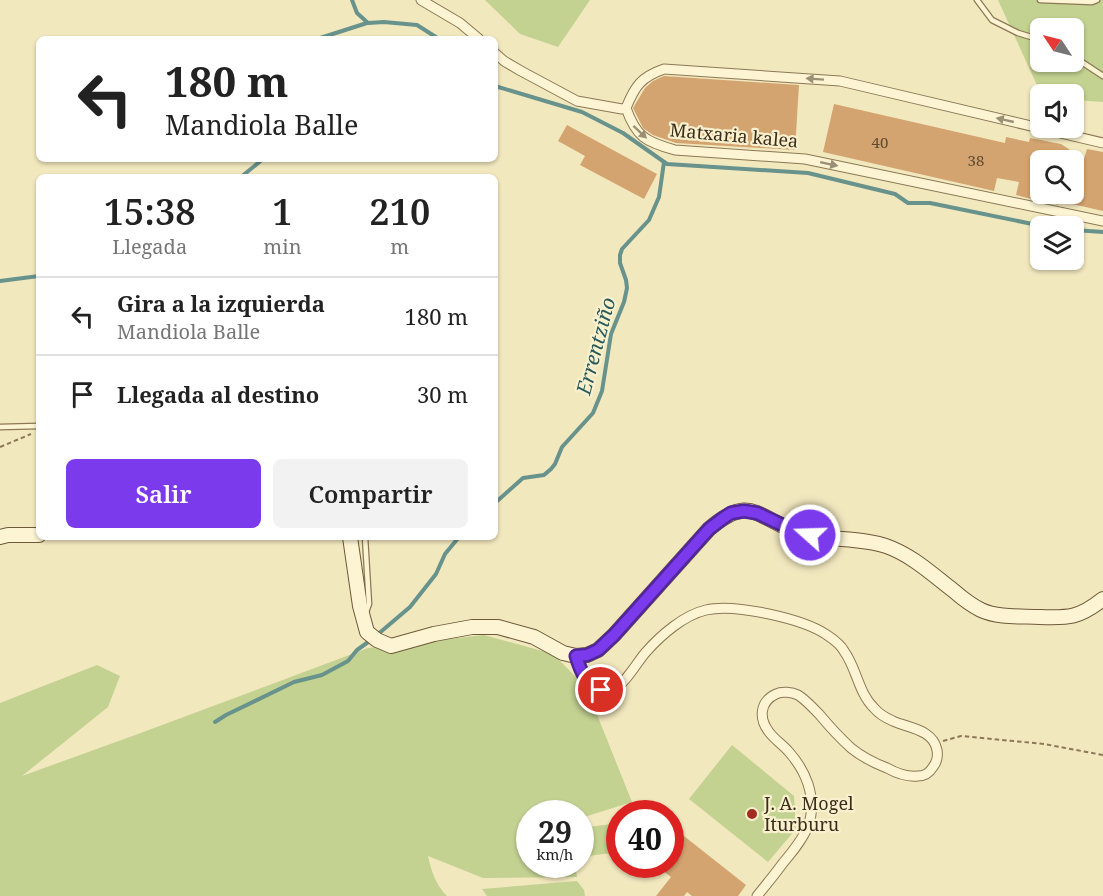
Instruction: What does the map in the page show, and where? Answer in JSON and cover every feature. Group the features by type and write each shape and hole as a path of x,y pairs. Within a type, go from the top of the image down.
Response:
{"street":[{"path":"421,0 460,23 475,36"},
{"path":"498,55 521,71 577,101 622,109 627,108 634,90 644,79 664,69 840,81 1103,143"},
{"name":"Matxaria kalea","path":"627,108 632,124 642,137 657,145 675,150 805,159 1103,221"},
{"path":"350,540 360,606 367,632 377,640 391,646 434,634 472,627 498,627 534,637 563,653 576,656 587,655 598,650 614,635 709,529 731,513 744,511 757,513 795,531 810,535 864,541 885,546 906,556 966,601 993,614 1064,618 1077,616 1090,610 1103,599"},
{"path":"0,537 36,535"},
{"path":"576,656 585,680 601,690 612,690 620,685 646,652 664,634 686,618 706,610 727,608 774,615 805,624 826,634 843,648 867,702 891,721 922,731 936,744 938,753 936,763 930,771 921,776 896,772 866,759 852,749 798,695 788,692 778,693 768,699 762,707 762,718 769,732 798,763 808,783 812,804 803,840 757,896"}],"lane":[{"path":"978,0 992,20 1030,37"},
{"path":"1041,0 1092,2 1097,0"},
{"path":"1084,64 1103,76"},
{"path":"0,427 36,426"},
{"path":"364,616 369,603 365,540"}],"path":[{"path":"0,447 33,434"},
{"path":"936,744 961,736 1044,744 1103,755"}],"green space":[{"path":"485,0 590,0 558,47 520,34"},
{"path":"998,0 1103,0 1103,102 1084,101 1084,84 1036,84 1031,72 1084,72 1084,18 1030,18 1030,70"},
{"path":"484,635 553,654 586,687 631,800 606,800 606,810 594,814 594,800 516,800 516,878 483,878 428,856 434,878 447,896 0,896 0,703 97,665 120,676 108,707 22,776 368,648"},
{"name":"J. A. Mogel Iturburu","path":"732,745 794,796 796,829 768,862 689,799"},
{"path":"606,825 606,854 594,855 594,826"},
{"path":"577,881 584,890 585,896 487,896 482,889"}],"building":[{"path":"664,76 799,85 795,150 676,143 653,135 643,128 633,108 645,88"},
{"path":"834,104 1005,143 1006,137 1029,142 1030,138 1061,144 1070,150 1030,150 1030,199 1016,195 1019,182 997,178 994,191 823,152"},
{"path":"567,125 657,174 644,199 580,165 585,156 558,141"},
{"path":"1087,149 1103,152 1103,211 1072,204 1084,204 1084,159"},
{"path":"684,836 746,885 738,896 692,896 687,892 684,896 656,896 670,878 684,878"}],"waterway":[{"path":"352,0 357,13 368,23 417,25 434,36"},
{"path":"326,36 367,23"},
{"path":"498,87 582,112 623,133 667,164 808,173 895,194 908,203 930,203 1030,224"},
{"path":"245,174 259,162"},
{"name":"Errentziño","path":"498,500 523,478 544,475 551,469 562,447 593,413 602,391 611,334 627,288 620,255 622,249 649,220 659,197 664,162"},
{"path":"1084,231 1103,232"},
{"path":"0,281 36,276"},
{"name":"Errentziño","path":"377,635 410,607 436,574 445,554 457,540"},
{"name":"Errentziño","path":"215,722 294,682 322,675 348,661 357,650 371,640"}],"place":[{"name":"J. A. Mogel Iturburu","path":"752,814"}],"route":[{"path":"601,690 585,680 576,656 587,655 598,650 614,635 709,529 722,519 731,513 744,511 757,513 795,531 810,535"}]}
